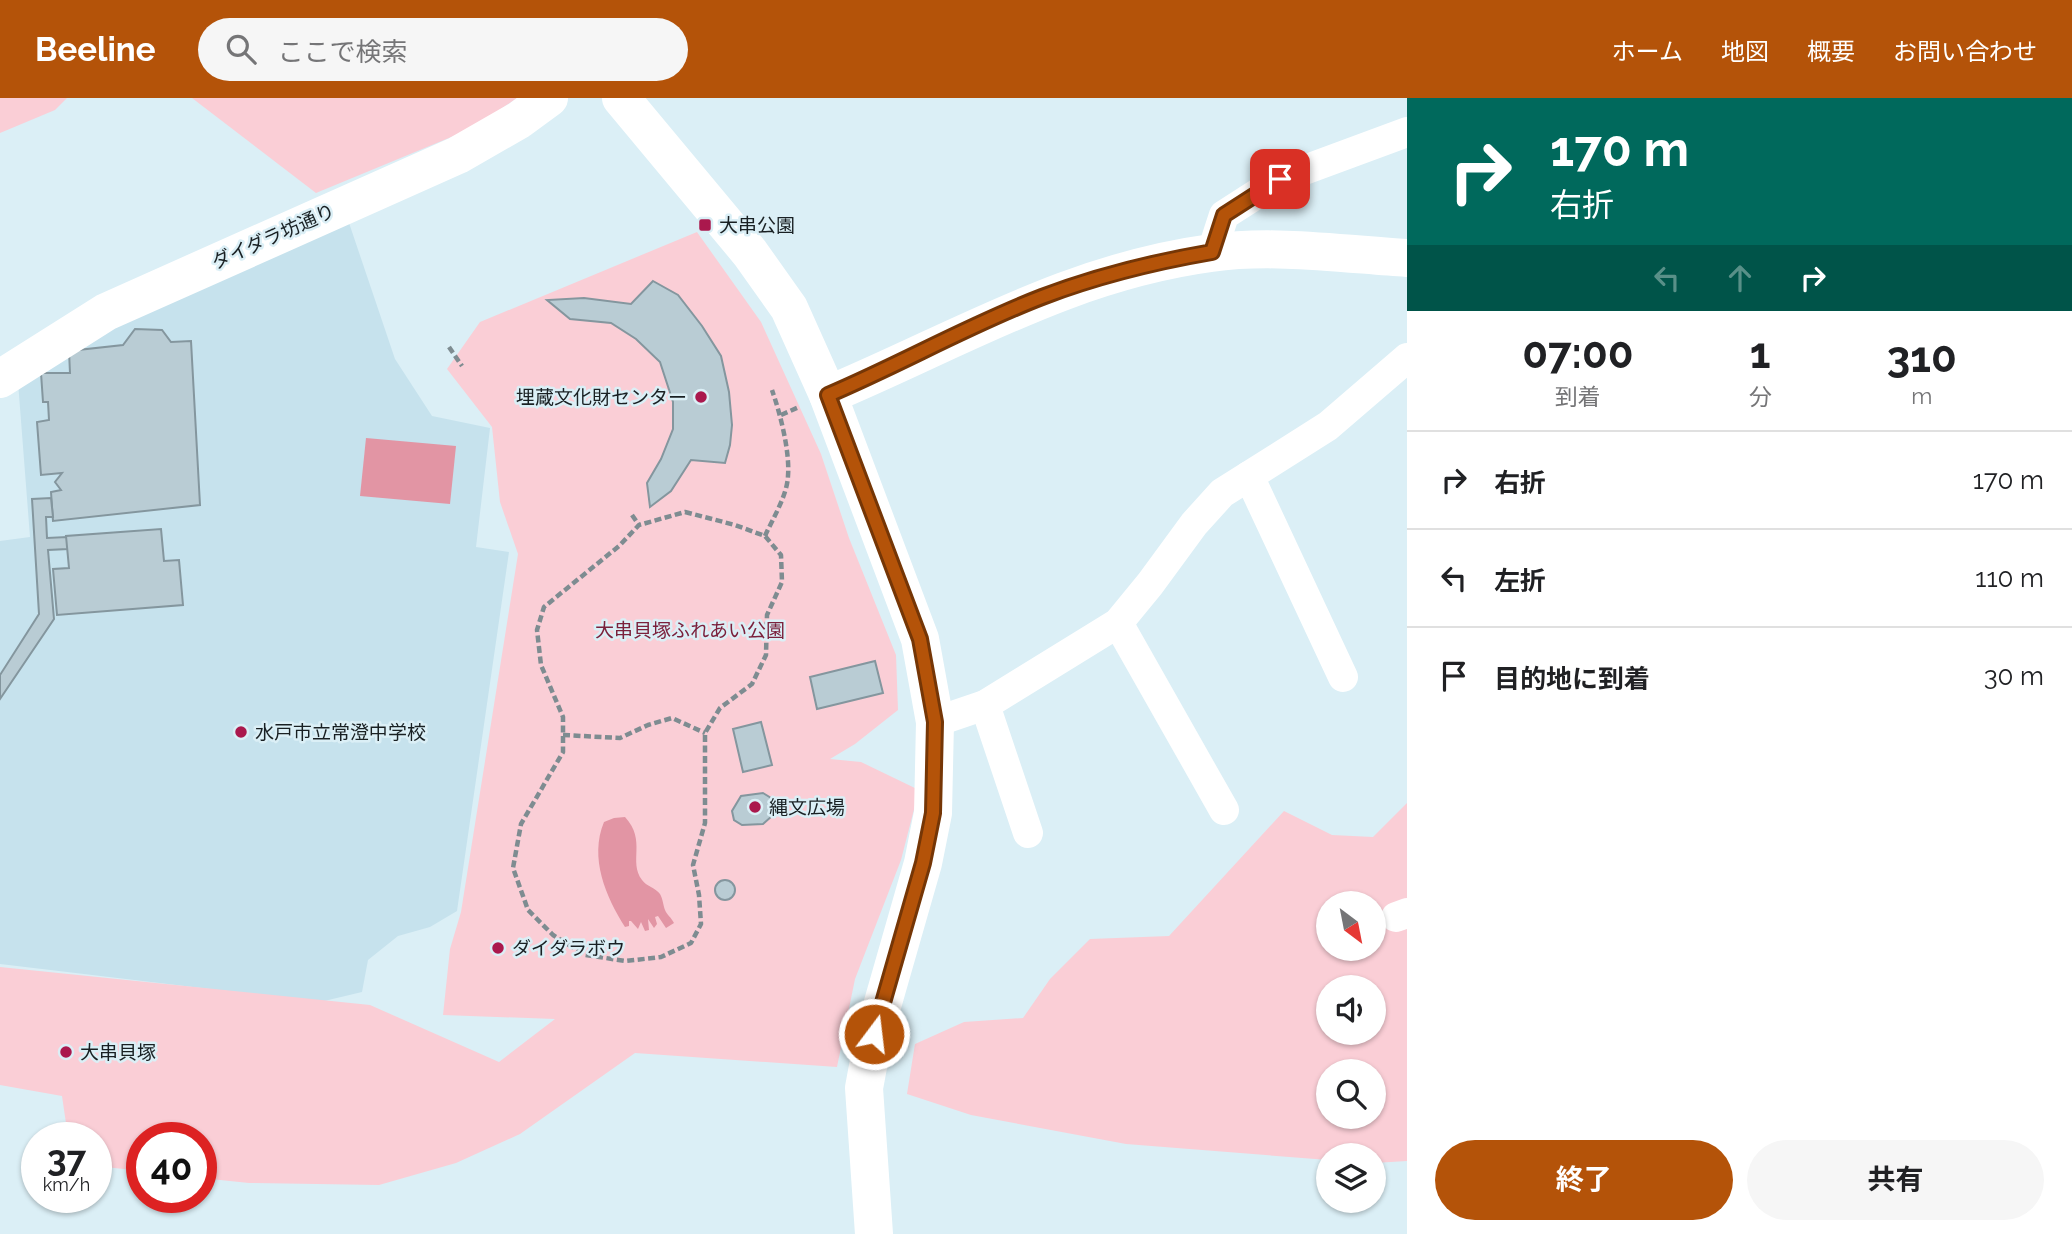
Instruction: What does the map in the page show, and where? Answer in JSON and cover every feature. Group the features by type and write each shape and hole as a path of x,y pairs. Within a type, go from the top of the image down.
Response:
{"street":[{"name":"ダイダラ坊通り","path":"0,379 106,312 458,155 519,120 549,98"},
{"path":"621,98 772,282 789,308 828,395 920,639 935,722 933,813 923,863 874,1034 864,1088 874,1234"},
{"path":"1212,252 1224,215 1280,179 1407,132"},
{"path":"828,395 1041,298 1093,279 1167,260 1212,252 1263,250 1407,258"},
{"path":"935,722 985,705 1118,623 1222,493 1328,426 1407,358"},
{"path":"1249,476 1343,677"},
{"path":"1118,623 1224,810"},
{"path":"985,705 1028,833"}],"path":[{"path":"449,347 462,366"},
{"path":"765,536 781,501 788,476 781,415 772,390"},
{"path":"685,512 734,524 765,536 781,555 782,582 767,615 766,655 752,684 720,708 705,733 705,823 694,864 701,924 691,943 661,957 626,961 585,955 553,935 528,910 513,868 521,824 563,752 563,717 541,665 537,631 544,607 619,546 639,525 685,512"},
{"path":"632,515 639,525"},
{"path":"563,735 620,738 672,718 705,733"}],"shaded area":[{"name":"水戸市立常澄中学校","path":"346,214 395,359 432,416 490,428 476,547 509,552 457,911 430,927 398,936 368,960 362,992 320,1002 0,964 0,541 30,537 18,382 65,350"},
{"path":"366,438 456,446 450,504 360,496"},
{"path":"625,817 635,834 638,873 644,882 660,894 666,912 674,923 666,928 658,916 655,917 657,924 654,928 648,919 649,930 645,931 641,922 638,929 631,921 629,926 625,927 606,890 599,863 600,836 604,822"}],"green space":[{"path":"0,98 67,98 55,110 0,133"},
{"path":"192,98 517,98 473,128 316,193"},
{"name":"大串貝塚ふれあい公園","path":"697,232 761,322 821,454 849,538 896,655 898,710 855,744 830,759 861,762 919,790 901,860 855,979 837,1067 635,1053 520,1134 456,1163 379,1185 249,1183 217,1180 217,1122 126,1122 126,1169 112,1168 112,1122 66,1122 62,1096 0,1085 0,967 370,1005 499,1062 555,1019 443,1015 450,949 461,912 518,554 500,502 492,427 447,369 480,322"},
{"path":"1407,803 1407,1161 1386,1162 1386,1143 1316,1143 1316,1159 1126,1144 971,1115 907,1094 915,1044 964,1022 1023,1018 1050,979 1090,939 1169,936 1284,811 1332,835 1373,837"}],"building":[{"name":"埋蔵文化財センター","path":"653,281 678,295 721,356 729,392 732,425 725,463 691,460 671,491 650,507 647,483 661,459 673,429 673,402 660,362 636,339 611,323 570,319 547,300 584,298 631,304"},
{"path":"135,329 162,330 171,342 191,341 200,505 53,521 51,492 61,490 55,482 62,473 41,475 37,422 49,420 48,402 43,402 41,373 70,373 69,351 123,345"},
{"path":"51,498 53,517 46,517 47,538 67,537 68,549 48,550 54,619 0,699 0,675 39,614 32,499"},
{"path":"161,529 164,561 179,560 183,605 57,615 53,569 69,568 66,536"},
{"path":"875,661 883,693 817,709 810,677"},
{"path":"761,722 772,765 743,772 733,729"},
{"name":"縄文広場","path":"763,793 775,803 772,816 763,824 742,825 734,820 732,811 741,796"},
{"path":"721,880 729,880 735,890 729,900 721,900 715,894 715,886"}],"place":[{"name":"大串公園","path":"705,225"},
{"name":"埋蔵文化財センター","path":"701,397"},
{"name":"水戸市立常澄中学校","path":"241,732"},
{"name":"縄文広場","path":"755,807"},
{"name":"ダイダラボウ","path":"498,948"},
{"name":"大串貝塚","path":"66,1052"}],"route":[{"path":"874,1034 923,863 933,813 935,722 920,639 828,395 1041,298 1093,279 1167,260 1212,252 1224,215 1280,179"}]}
